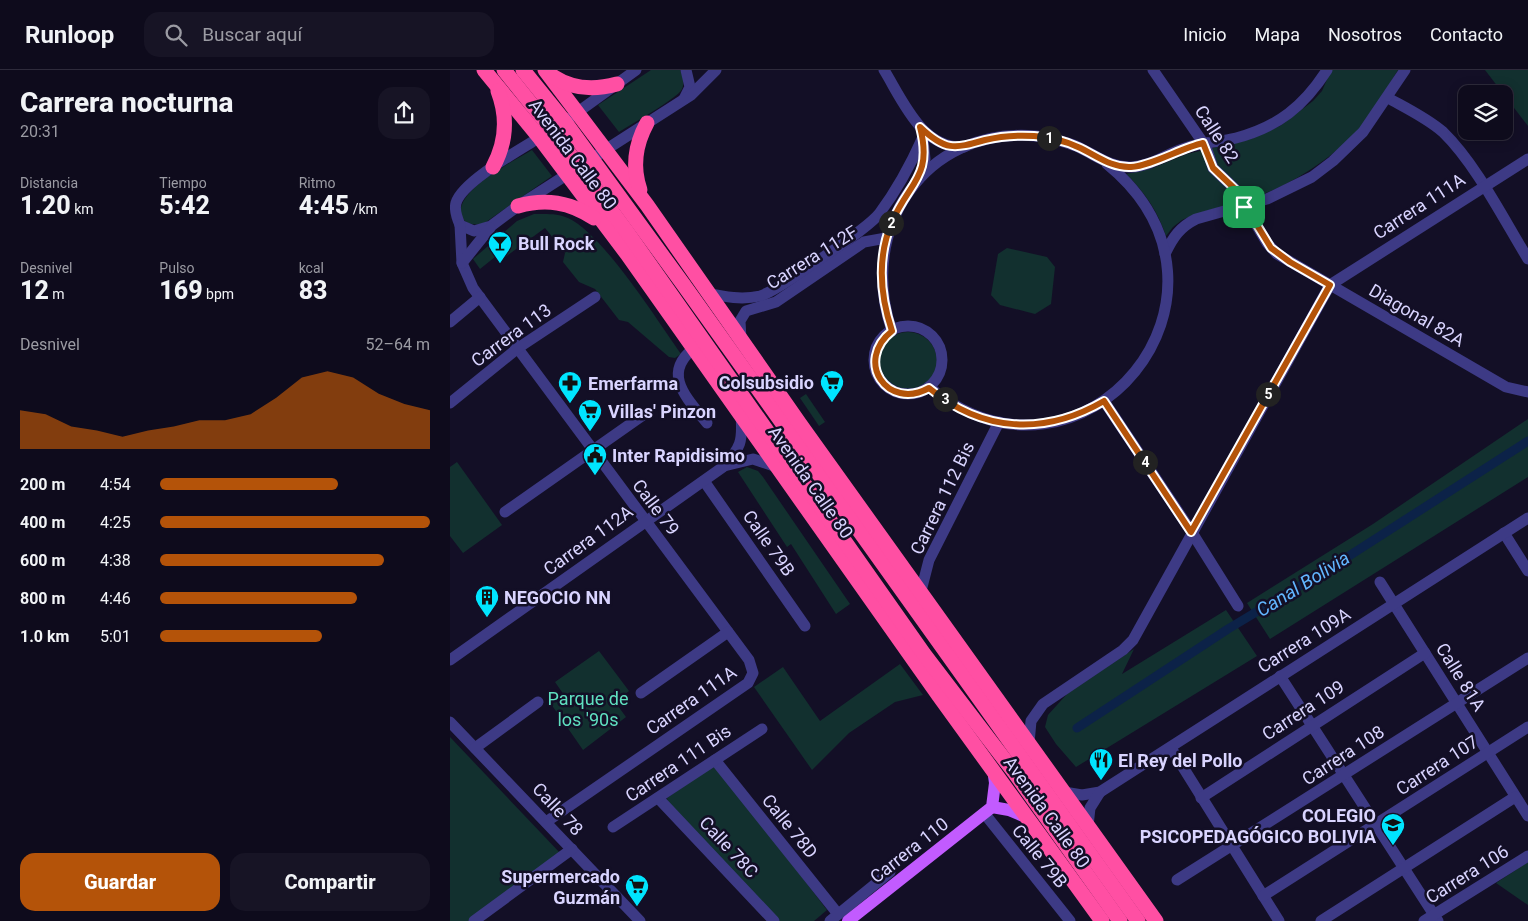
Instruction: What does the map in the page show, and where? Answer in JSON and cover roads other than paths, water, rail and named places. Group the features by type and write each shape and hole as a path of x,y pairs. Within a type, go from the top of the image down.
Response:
{"highway":[{"name":"Avenida Calle 80","path":"504,70 546,134"},
{"name":"Avenida Calle 80","path":"523,70 564,122 579,166 605,227 627,254 1102,921"},
{"name":"Avenida Calle 80","path":"486,72 579,166 1138,921"},
{"path":"486,72 501,98 505,124 500,150 493,167"},
{"name":"Avenida Calle 80","path":"547,72 647,205 741,341 1156,921"},
{"path":"547,72 560,81 583,88 617,84"},
{"path":"646,123 638,141 635,160 638,184 647,205"},
{"name":"Avenida Calle 80","path":"579,166 683,310 919,646 1120,921"},
{"path":"518,206 539,202 560,202 583,210 605,227"},
{"path":"1054,829 1056,856"}],"main road":[{"path":"993,769 995,783 988,810 1009,810 1029,819"},
{"name":"Carrera 110","path":"840,919 988,810"}],"street":[{"path":"453,206 462,192 493,167 564,122 636,70"},
{"path":"684,99 690,87 686,70"},
{"path":"456,263 491,226 518,206 684,99 702,85 716,70"},
{"path":"884,70 921,132 924,159 917,182"},
{"name":"Calle 82","path":"1153,70 1203,143 1213,168 1230,183 1271,248 1290,262"},
{"name":"Carrera 112F","path":"741,341 740,322 746,311 768,305 783,297 864,242 886,238 898,208 917,182 932,168 968,147 1004,137 1036,136 1076,146 1104,162 1131,167 1143,165 1203,143 1235,138 1266,128 1295,110 1313,92 1327,70"},
{"path":"1165,254 1176,232 1185,224 1202,217 1244,207 1286,191 1318,172 1363,132 1388,98 1395,75 1405,70"},
{"path":"1388,98 1434,124 1444,133 1461,153 1528,259"},
{"path":"921,132 946,145 968,147"},
{"name":"Carrera 112F","path":"707,293 742,298 767,293 846,241 879,214 908,168 921,132"},
{"name":"Carrera 111A","path":"1330,285 1528,159"},
{"path":"929,388 964,411 999,422 1025,425 1051,422 1079,414 1104,401 1131,378 1142,364 1160,330 1168,293 1165,254 1157,225 1141,198 1122,176 1104,162"},
{"name":"Calle 79","path":"453,206 456,214 456,263 592,451 749,660 753,673"},
{"path":"455,226 474,231 491,226"},
{"path":"886,238 882,264 882,291 892,331"},
{"name":"Diagonal 82A","path":"1290,262 1506,387 1528,392"},
{"path":"1030,744 1032,721 1043,704 1123,650 1132,640 1330,285"},
{"path":"450,322 480,297"},
{"name":"Carrera 113","path":"450,403 518,348 595,297"},
{"path":"912,326 930,334 937,342 941,351 942,366 936,380 929,388 921,392 902,394 893,391 879,378 874,357 883,338 892,331 912,326"},
{"path":"694,348 681,360 677,377 680,386 707,423"},
{"path":"1104,401 1238,606"},
{"path":"505,512 646,412"},
{"name":"Carrera 112A","path":"450,660 644,521 723,467 738,449 741,442 741,415"},
{"name":"Carrera 112 Bis","path":"921,590 930,560 999,422"},
{"name":"Carrera 112A","path":"723,467 753,459 777,467"},
{"name":"Calle 79B","path":"704,481 805,626"},
{"name":"Carrera 109A","path":"1064,792 1082,795 1100,792 1528,518"},
{"path":"1504,533 1528,572"},
{"name":"Calle 81A","path":"1380,582 1528,816"},
{"path":"641,693 728,632"},
{"name":"Carrera 109","path":"1201,798 1425,653"},
{"name":"Carrera 108","path":"1177,880 1528,658"},
{"name":"Carrera 111A","path":"546,822 748,684 753,673"},
{"path":"1280,676 1403,869 1432,919"},
{"path":"475,748 538,702"},
{"name":"Calle 78","path":"450,722 640,921"},
{"name":"Carrera 107","path":"1264,896 1528,728"},
{"name":"Carrera 111 Bis","path":"613,827 762,729"},
{"path":"1171,748 1231,847 1279,921"},
{"name":"Calle 78D","path":"715,760 840,919"},
{"path":"1088,826 1090,808 1100,792"},
{"path":"1321,921 1515,797"},
{"name":"Calle 78C","path":"658,798 774,921"},
{"name":"Calle 79B","path":"988,810 1070,921"},
{"path":"474,921 572,849"},
{"name":"Carrera 106","path":"1432,919 1528,856"},
{"name":"Carrera 110","path":"840,919 890,872"}],"waterway":[{"name":"Canal Bolivia","path":"1077,728 1228,629 1338,563 1528,441"}],"place":[{"name":"Bull Rock","path":"500,264"},
{"name":"Colsubsidio","path":"832,403"},
{"name":"Emerfarma","path":"570,404"},
{"name":"Villas' Pinzon","path":"590,432"},
{"name":"Inter Rapidisimo","path":"595,476"},
{"name":"NEGOCIO NN","path":"487,618"},
{"name":"El Rey del Pollo","path":"1101,781"},
{"name":"COLEGIO PSICOPEDAGÓGICO BOLIVIA","path":"1393,846"},
{"name":"Supermercado Guzmán","path":"637,907"}],"park label":[{"name":"Parque de los '90s","path":"588,708"}]}
